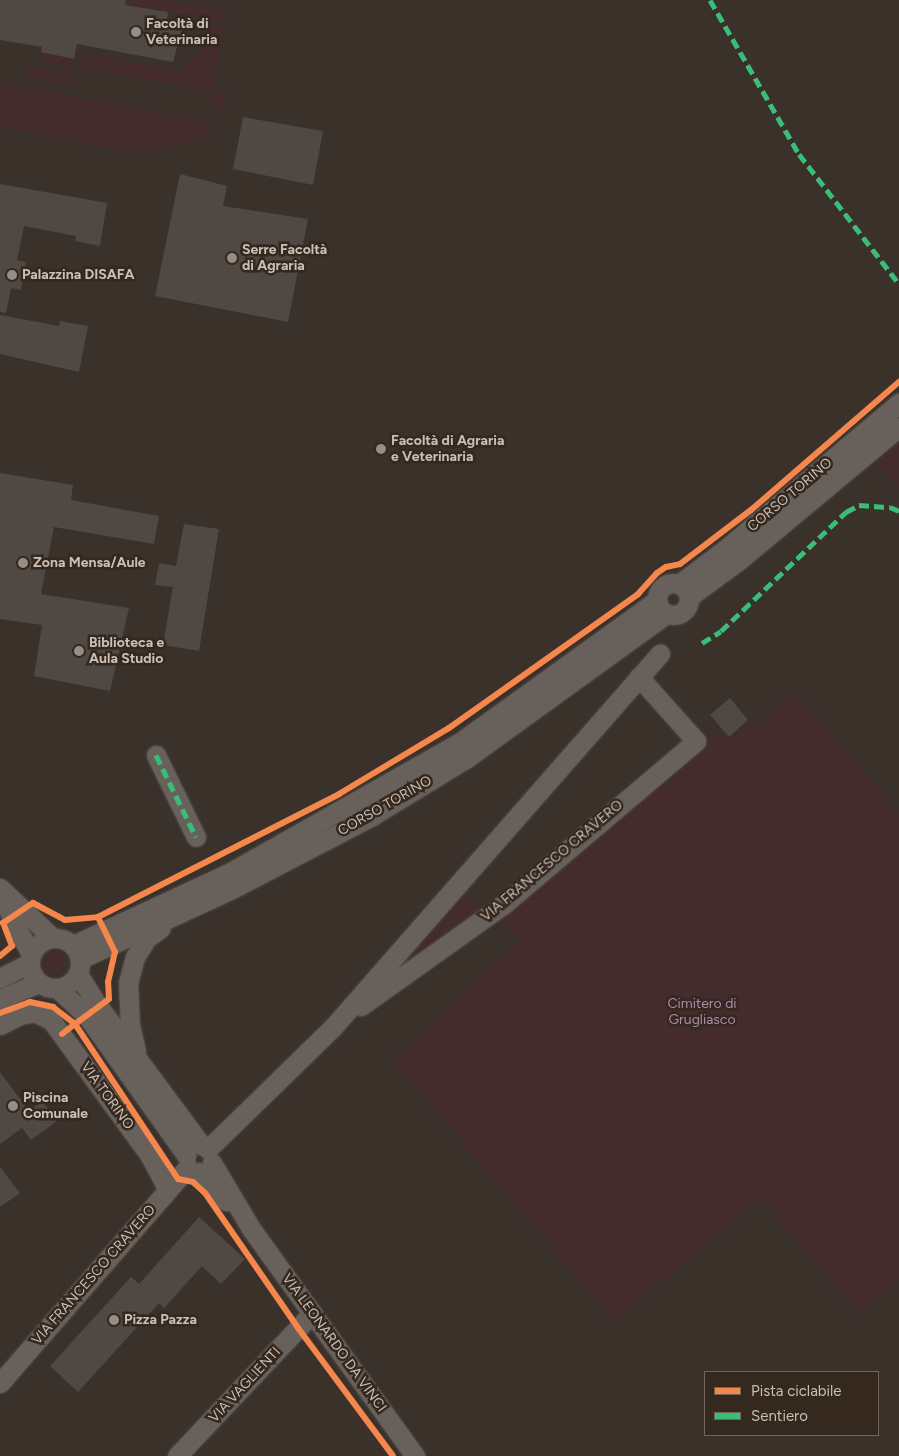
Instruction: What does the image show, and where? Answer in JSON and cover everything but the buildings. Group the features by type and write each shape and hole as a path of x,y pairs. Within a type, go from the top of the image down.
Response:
{"street":[{"name":"CORSO TORINO","path":"77,959 420,766 662,607 684,611 684,591 728,548 899,403"},
{"name":"CORSO TORINO","path":"662,607 662,587 684,591 738,561 899,427"},
{"name":"CORSO TORINO","path":"77,959 182,913 372,816 459,762 662,607"},
{"name":"VIA FRANCESCO CRAVERO","path":"0,1383 168,1190 334,1026 660,653"},
{"name":"VIA FRANCESCO CRAVERO","path":"334,1026 504,904 696,741 639,677"},
{"path":"156,755 196,837"},
{"path":"0,889 77,959"},
{"path":"0,889 39,983"},
{"path":"138,1060 130,1026 128,983 135,957 148,938 182,913"},
{"path":"0,978 30,958 40,943 53,938"},
{"name":"CORSO TORINO","path":"58,989 73,981 77,959"},
{"name":"VIA LEONARDO DA VINCI","path":"77,959 199,1158 415,1456"},
{"path":"0,999 39,983 58,989"},
{"name":"VIA LEONARDO DA VINCI","path":"58,989 87,1016 150,1104 199,1158"},
{"name":"VIA TORINO","path":"0,1026 20,1015 34,1012 51,1020 150,1156 168,1190"},
{"path":"116,1108 150,1104"},
{"name":"VIA VAGLIENTI","path":"178,1456 312,1313"}],"green space":[{"path":"131,0 163,0 227,11 225,21 130,6"},
{"path":"205,23 224,27 213,91 228,95 223,107 218,109 210,108 212,91 80,68 85,53 181,71 187,61 198,55"},
{"path":"41,52 74,59 73,67 40,60"},
{"path":"25,65 73,74 71,85 26,76 27,71 21,69"},
{"path":"0,83 209,122 207,137 133,153 0,127"},
{"path":"899,442 899,488 874,464"},
{"name":"Cimitero di Grugliasco","path":"795,692 899,813 899,1280 858,1314 762,1199 613,1320 393,1060 519,941 499,919 719,730 728,740 749,721 754,726"},
{"path":"459,888 481,912 382,983"},
{"path":"55,952 63,955 66,963 63,971 55,974 47,971 44,963 47,955"}],"marked path":[{"path":"710,0 799,154 899,284"},
{"path":"702,643 721,631 846,512 859,505 890,507 899,511"},
{"path":"156,755 196,837"}],"cycle path":[{"path":"0,956 12,946 3,923 33,903 65,920 98,917 339,794 449,728 638,594 657,573 666,567 680,564 751,510 899,382"},
{"path":"0,1013 30,1002 53,1007 75,1024 109,999 108,982 115,952 98,917"},
{"path":"62,1034 75,1024 178,1179 193,1182 205,1193 298,1328 393,1456"}],"place":[{"name":"Facoltà di Veterinaria","path":"136,32"},
{"name":"Serre Facoltà di Agraria","path":"232,258"},
{"name":"Palazzina DISAFA","path":"12,275"},
{"name":"Facoltà di Agraria e Veterinaria","path":"381,449"},
{"name":"Zona Mensa/Aule","path":"23,563"},
{"name":"Biblioteca e Aula Studio","path":"79,651"},
{"name":"Piscina Comunale","path":"13,1106"},
{"name":"Pizza Pazza","path":"114,1320"}]}
